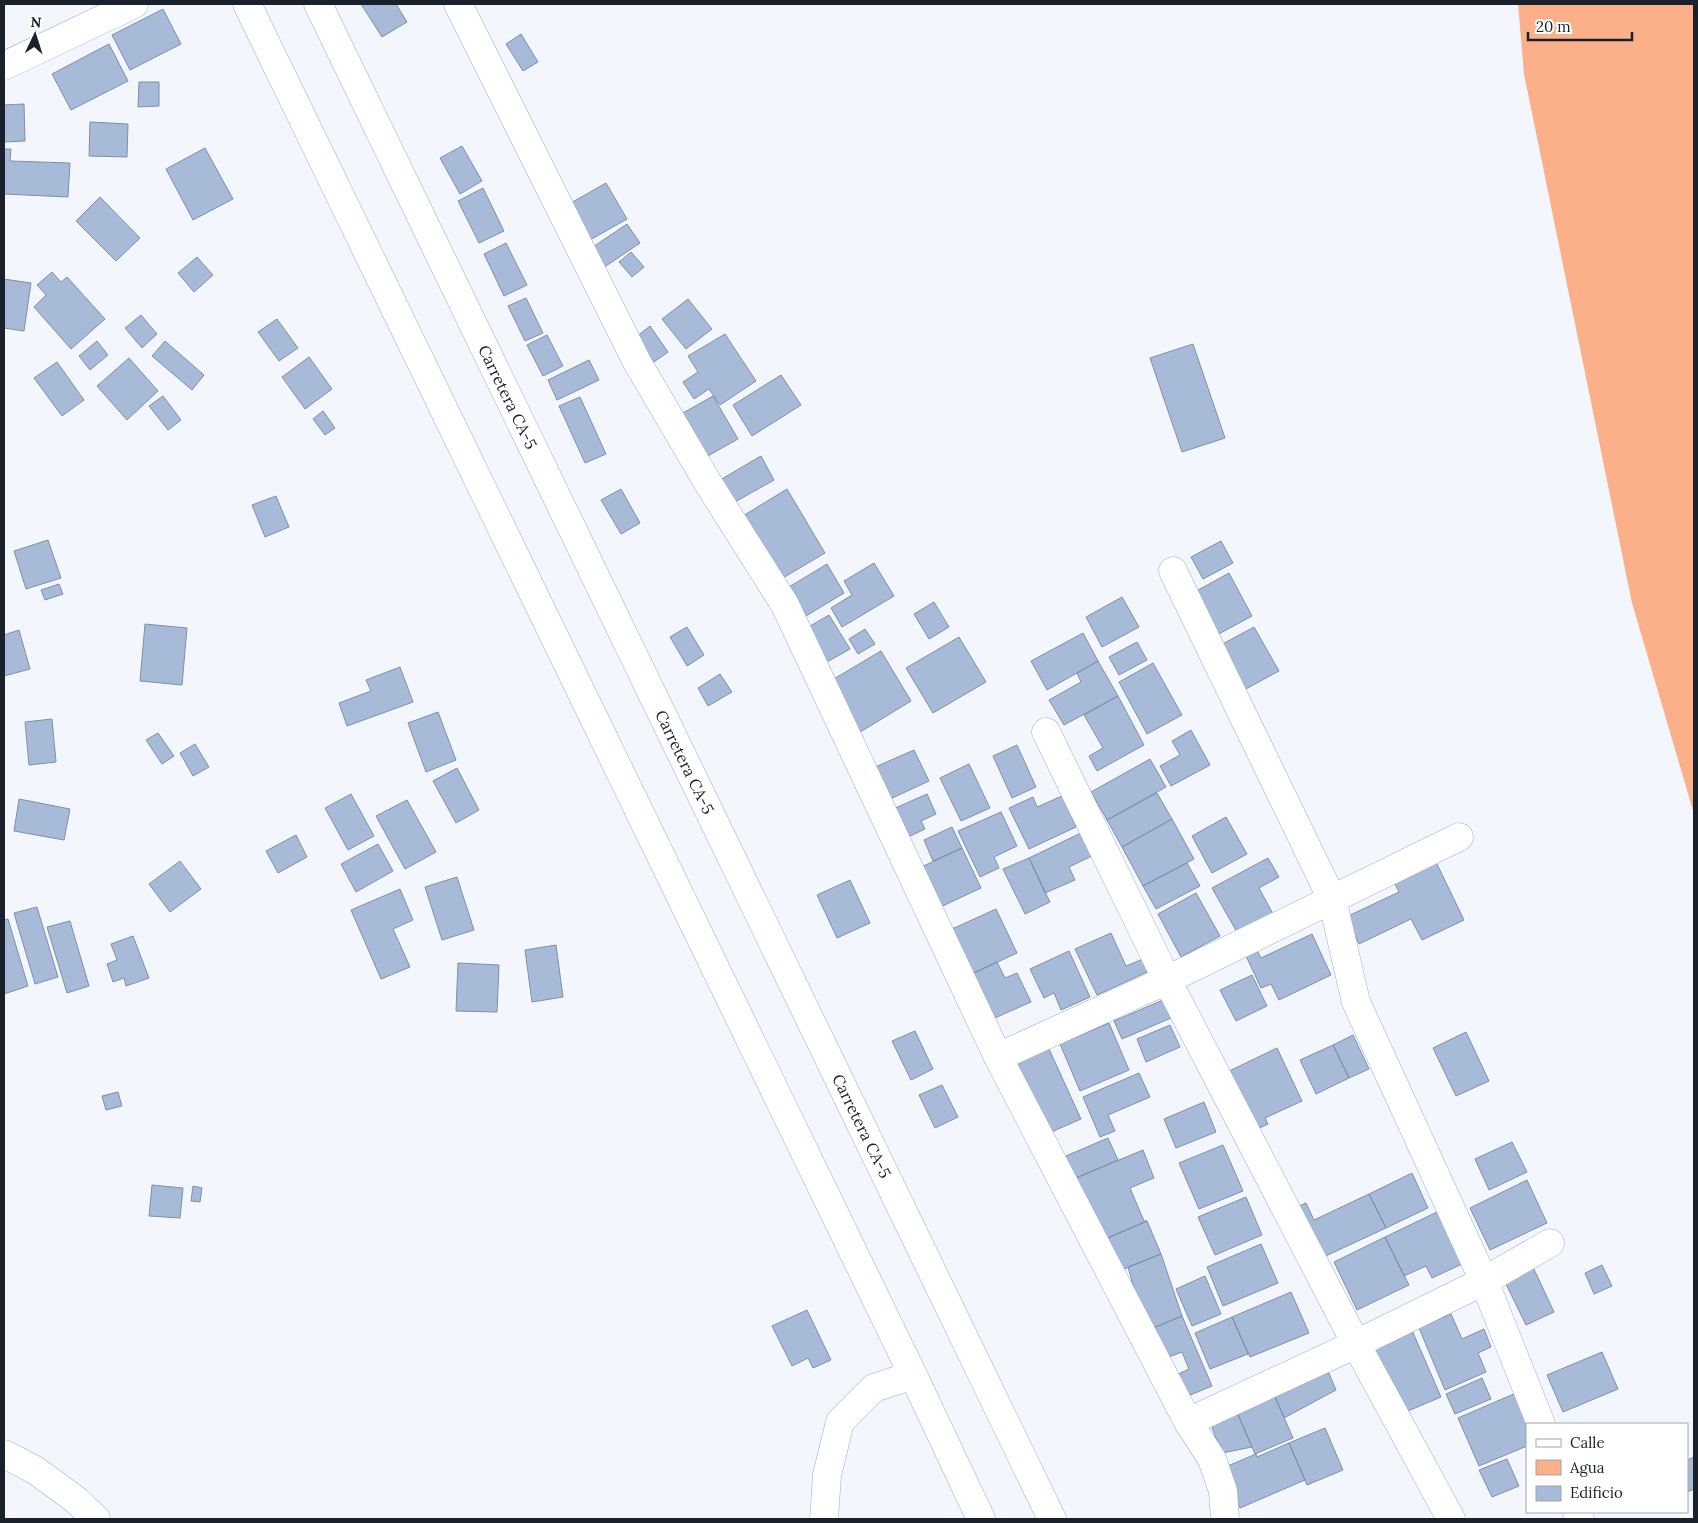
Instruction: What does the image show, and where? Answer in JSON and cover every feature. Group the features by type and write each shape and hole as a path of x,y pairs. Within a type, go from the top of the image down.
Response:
{"main road":[{"path":"4,66 134,4"},
{"path":"247,4 981,1519"},
{"name":"Carretera CA-5","path":"318,4 1052,1519"},
{"path":"458,4 638,362 708,483 785,605 998,1057 1188,1422 1212,1459 1223,1491 1225,1519"},
{"path":"1173,571 1332,898 1356,1002 1484,1281 1541,1423"},
{"path":"1046,732 1167,980 1356,1344 1451,1519"},
{"path":"998,1057 1167,980 1459,837"},
{"path":"1188,1422 1356,1344 1484,1281 1550,1243"},
{"path":"824,1519 826,1475 840,1422 874,1388 913,1376"},
{"path":"4,1454 35,1470 76,1500 96,1519"}],"water":[{"path":"1518,4 1694,4 1694,814 1632,603 1524,74"}],"building":[{"path":"361,4 396,4 407,22 382,37"},
{"path":"163,9 181,44 130,70 112,35"},
{"path":"521,34 538,62 523,71 506,44"},
{"path":"109,44 128,81 71,110 52,74"},
{"path":"139,82 159,82 159,106 138,107"},
{"path":"24,104 25,141 4,142 4,105"},
{"path":"90,122 128,124 127,157 89,156"},
{"path":"462,146 482,181 460,194 440,158"},
{"path":"205,148 233,199 193,220 166,169"},
{"path":"4,149 11,149 10,161 70,163 68,197 4,194"},
{"path":"606,183 627,219 590,240 569,204"},
{"path":"483,188 504,231 479,243 458,201"},
{"path":"100,197 140,238 116,261 76,221"},
{"path":"627,224 640,243 600,270 587,251"},
{"path":"506,243 527,285 504,296 484,254"},
{"path":"631,252 644,267 632,277 619,262"},
{"path":"197,257 213,275 194,292 178,273"},
{"path":"52,272 61,282 67,277 105,319 71,349 34,307 46,295 37,285"},
{"path":"4,279 31,283 24,331 4,328"},
{"path":"526,298 543,333 525,341 508,306"},
{"path":"688,299 712,329 686,349 662,319"},
{"path":"141,315 157,334 142,348 125,328"},
{"path":"277,319 298,348 279,361 258,332"},
{"path":"650,326 668,352 654,362 636,337"},
{"path":"725,334 756,381 720,405 709,389 694,399 683,382 698,372 688,356"},
{"path":"547,335 563,366 543,376 527,345"},
{"path":"97,341 108,355 90,370 79,356"},
{"path":"165,341 204,375 192,390 152,356"},
{"path":"1193,344 1225,438 1182,452 1150,358"},
{"path":"309,357 332,389 305,409 282,377"},
{"path":"129,358 158,391 127,420 97,386"},
{"path":"589,360 599,380 557,400 548,380"},
{"path":"57,362 84,400 62,416 34,378"},
{"path":"781,375 801,405 752,436 733,405"},
{"path":"163,396 181,420 168,430 149,406"},
{"path":"713,396 738,439 697,462 683,413"},
{"path":"580,397 606,454 585,463 559,406"},
{"path":"323,411 335,428 325,435 313,419"},
{"path":"761,456 774,480 733,503 720,480"},
{"path":"621,489 640,523 621,534 601,500"},
{"path":"787,489 825,553 776,582 738,519"},
{"path":"276,496 289,527 265,537 252,505"},
{"path":"48,540 61,578 26,589 14,551"},
{"path":"1221,541 1233,563 1203,579 1191,557"},
{"path":"874,563 894,596 842,627 831,608 852,595 844,581"},
{"path":"827,564 844,593 796,622 779,593"},
{"path":"1229,573 1252,616 1215,636 1191,594"},
{"path":"59,584 63,594 45,600 41,590"},
{"path":"1122,597 1139,627 1102,647 1086,617"},
{"path":"934,602 949,627 929,639 914,614"},
{"path":"829,615 850,649 820,666 800,632"},
{"path":"145,624 187,628 182,685 140,681"},
{"path":"687,627 704,655 687,666 670,637"},
{"path":"1254,627 1279,671 1242,691 1217,647"},
{"path":"865,629 875,644 858,654 849,639"},
{"path":"19,630 30,669 4,676 4,635"},
{"path":"1083,633 1098,661 1047,690 1031,661"},
{"path":"959,637 986,682 933,713 906,668"},
{"path":"1137,642 1147,660 1119,675 1109,657"},
{"path":"881,651 911,701 857,734 827,683"},
{"path":"1098,661 1118,696 1064,725 1049,700 1081,682 1077,673"},
{"path":"1153,663 1182,715 1147,734 1119,682"},
{"path":"400,667 413,702 347,726 339,703 371,691 366,680"},
{"path":"720,674 732,692 708,706 698,688"},
{"path":"1118,696 1144,745 1097,771 1089,756 1103,748 1084,715"},
{"path":"438,712 456,760 426,772 408,723"},
{"path":"52,719 56,762 29,765 25,722"},
{"path":"1191,730 1210,765 1171,786 1160,766 1180,755 1172,741"},
{"path":"158,733 174,756 162,764 146,740"},
{"path":"195,744 209,767 193,776 180,753"},
{"path":"1017,745 1036,787 1012,798 993,756"},
{"path":"914,750 929,781 888,800 873,768"},
{"path":"1150,759 1166,787 1107,820 1091,792"},
{"path":"969,764 990,808 961,821 940,778"},
{"path":"457,768 479,810 456,823 433,781"},
{"path":"1157,793 1172,819 1122,847 1107,820"},
{"path":"351,794 374,836 348,850 325,808"},
{"path":"927,794 936,814 921,821 925,829 898,842 884,813"},
{"path":"1062,796 1076,827 1029,849 1009,808 1033,797 1037,807"},
{"path":"19,799 70,809 64,840 14,831"},
{"path":"407,800 436,852 405,869 376,816"},
{"path":"1001,812 1017,846 994,857 999,868 980,877 958,831"},
{"path":"1226,817 1247,854 1212,873 1192,836"},
{"path":"1172,819 1194,859 1143,886 1122,847"},
{"path":"952,827 962,848 933,861 924,840"},
{"path":"1083,832 1094,855 1069,867 1075,880 1045,893 1029,858"},
{"path":"296,835 307,857 278,873 266,851"},
{"path":"378,844 393,871 356,892 341,864"},
{"path":"962,848 981,888 934,910 915,870"},
{"path":"1029,858 1050,902 1025,914 1003,869"},
{"path":"1268,858 1279,877 1259,888 1273,914 1238,934 1212,888"},
{"path":"180,861 201,889 170,912 149,884"},
{"path":"1436,862 1464,920 1422,940 1411,919 1359,944 1346,917 1399,892 1394,882"},
{"path":"1187,863 1200,886 1156,909 1143,886"},
{"path":"457,877 474,930 442,940 425,887"},
{"path":"850,880 870,923 837,938 817,895"},
{"path":"400,889 413,920 393,929 410,967 381,979 351,910"},
{"path":"1196,893 1220,936 1181,957 1158,914"},
{"path":"37,907 58,977 35,984 14,913"},
{"path":"996,909 1017,953 963,978 952,929"},
{"path":"8,919 28,986 4,994 4,920"},
{"path":"70,921 89,986 67,993 47,927"},
{"path":"1111,933 1126,966 1143,959 1149,971 1097,995 1075,949"},
{"path":"1312,934 1331,975 1279,1000 1271,984 1261,988 1246,956 1257,950 1261,958"},
{"path":"133,936 149,978 126,986 124,978 113,982 107,964 117,960 111,944"},
{"path":"556,945 563,997 532,1002 525,950"},
{"path":"1069,951 1090,997 1061,1010 1054,993 1044,998 1030,969"},
{"path":"997,962 1005,978 1017,973 1031,1002 988,1021 967,976"},
{"path":"458,963 499,965 497,1012 456,1011"},
{"path":"1252,975 1267,1006 1236,1021 1220,990"},
{"path":"1163,1000 1171,1018 1122,1039 1114,1021"},
{"path":"1109,1023 1129,1070 1080,1091 1060,1044"},
{"path":"1170,1025 1180,1047 1146,1062 1137,1039"},
{"path":"915,1031 933,1069 911,1080 892,1041"},
{"path":"1466,1032 1489,1081 1456,1096 1433,1048"},
{"path":"1353,1035 1369,1069 1349,1078 1333,1045"},
{"path":"1333,1045 1349,1078 1316,1094 1300,1060"},
{"path":"1277,1048 1302,1101 1265,1118 1268,1124 1251,1132 1223,1074"},
{"path":"1049,1049 1081,1119 1040,1137 1008,1067"},
{"path":"1139,1073 1150,1097 1108,1115 1115,1131 1100,1137 1083,1097"},
{"path":"942,1085 958,1117 935,1128 919,1095"},
{"path":"118,1092 122,1106 106,1110 102,1096"},
{"path":"1204,1102 1216,1132 1176,1148 1164,1119"},
{"path":"1108,1138 1118,1160 1069,1181 1059,1159"},
{"path":"1512,1142 1527,1172 1489,1190 1475,1159"},
{"path":"1223,1145 1243,1191 1199,1209 1179,1163"},
{"path":"1143,1150 1154,1178 1130,1188 1144,1221 1147,1221 1103,1240 1069,1181"},
{"path":"1412,1173 1428,1208 1386,1228 1369,1194"},
{"path":"1527,1180 1547,1223 1490,1250 1470,1208"},
{"path":"152,1185 183,1188 180,1218 149,1216"},
{"path":"193,1186 202,1188 200,1202 191,1201"},
{"path":"1369,1194 1386,1228 1317,1260 1292,1209 1306,1203 1314,1220"},
{"path":"1246,1197 1262,1235 1215,1255 1198,1217"},
{"path":"1437,1212 1462,1264 1432,1278 1426,1266 1404,1276 1385,1237"},
{"path":"1147,1221 1161,1254 1117,1272 1103,1240"},
{"path":"1385,1237 1409,1285 1357,1310 1334,1262"},
{"path":"1261,1244 1278,1283 1223,1306 1207,1267"},
{"path":"1161,1254 1182,1316 1146,1331 1128,1267"},
{"path":"1602,1265 1612,1286 1594,1294 1585,1273"},
{"path":"1533,1267 1554,1312 1526,1325 1504,1280"},
{"path":"1205,1276 1221,1314 1192,1326 1176,1289"},
{"path":"1291,1292 1309,1333 1250,1357 1232,1317"},
{"path":"807,1310 831,1360 813,1368 808,1358 792,1366 772,1326"},
{"path":"1451,1314 1462,1339 1484,1329 1491,1347 1478,1353 1486,1372 1445,1390 1419,1328"},
{"path":"1182,1316 1212,1386 1183,1398 1174,1376 1189,1369 1182,1352 1166,1358 1153,1328"},
{"path":"1232,1317 1248,1354 1210,1369 1195,1333"},
{"path":"1411,1328 1441,1397 1396,1416 1367,1347"},
{"path":"1602,1352 1618,1389 1563,1412 1547,1375"},
{"path":"1325,1364 1336,1390 1284,1418 1273,1392"},
{"path":"1482,1378 1491,1399 1455,1414 1446,1394"},
{"path":"1273,1392 1293,1438 1255,1454 1235,1408"},
{"path":"1516,1393 1527,1423 1526,1446 1479,1466 1458,1418"},
{"path":"1238,1414 1252,1447 1222,1453 1209,1420"},
{"path":"1325,1428 1343,1470 1307,1485 1289,1443"},
{"path":"1289,1443 1305,1480 1240,1508 1223,1468 1256,1454 1257,1457"},
{"path":"1694,1457 1694,1489 1688,1492 1688,1460"},
{"path":"1507,1459 1519,1486 1492,1497 1479,1470"}]}
